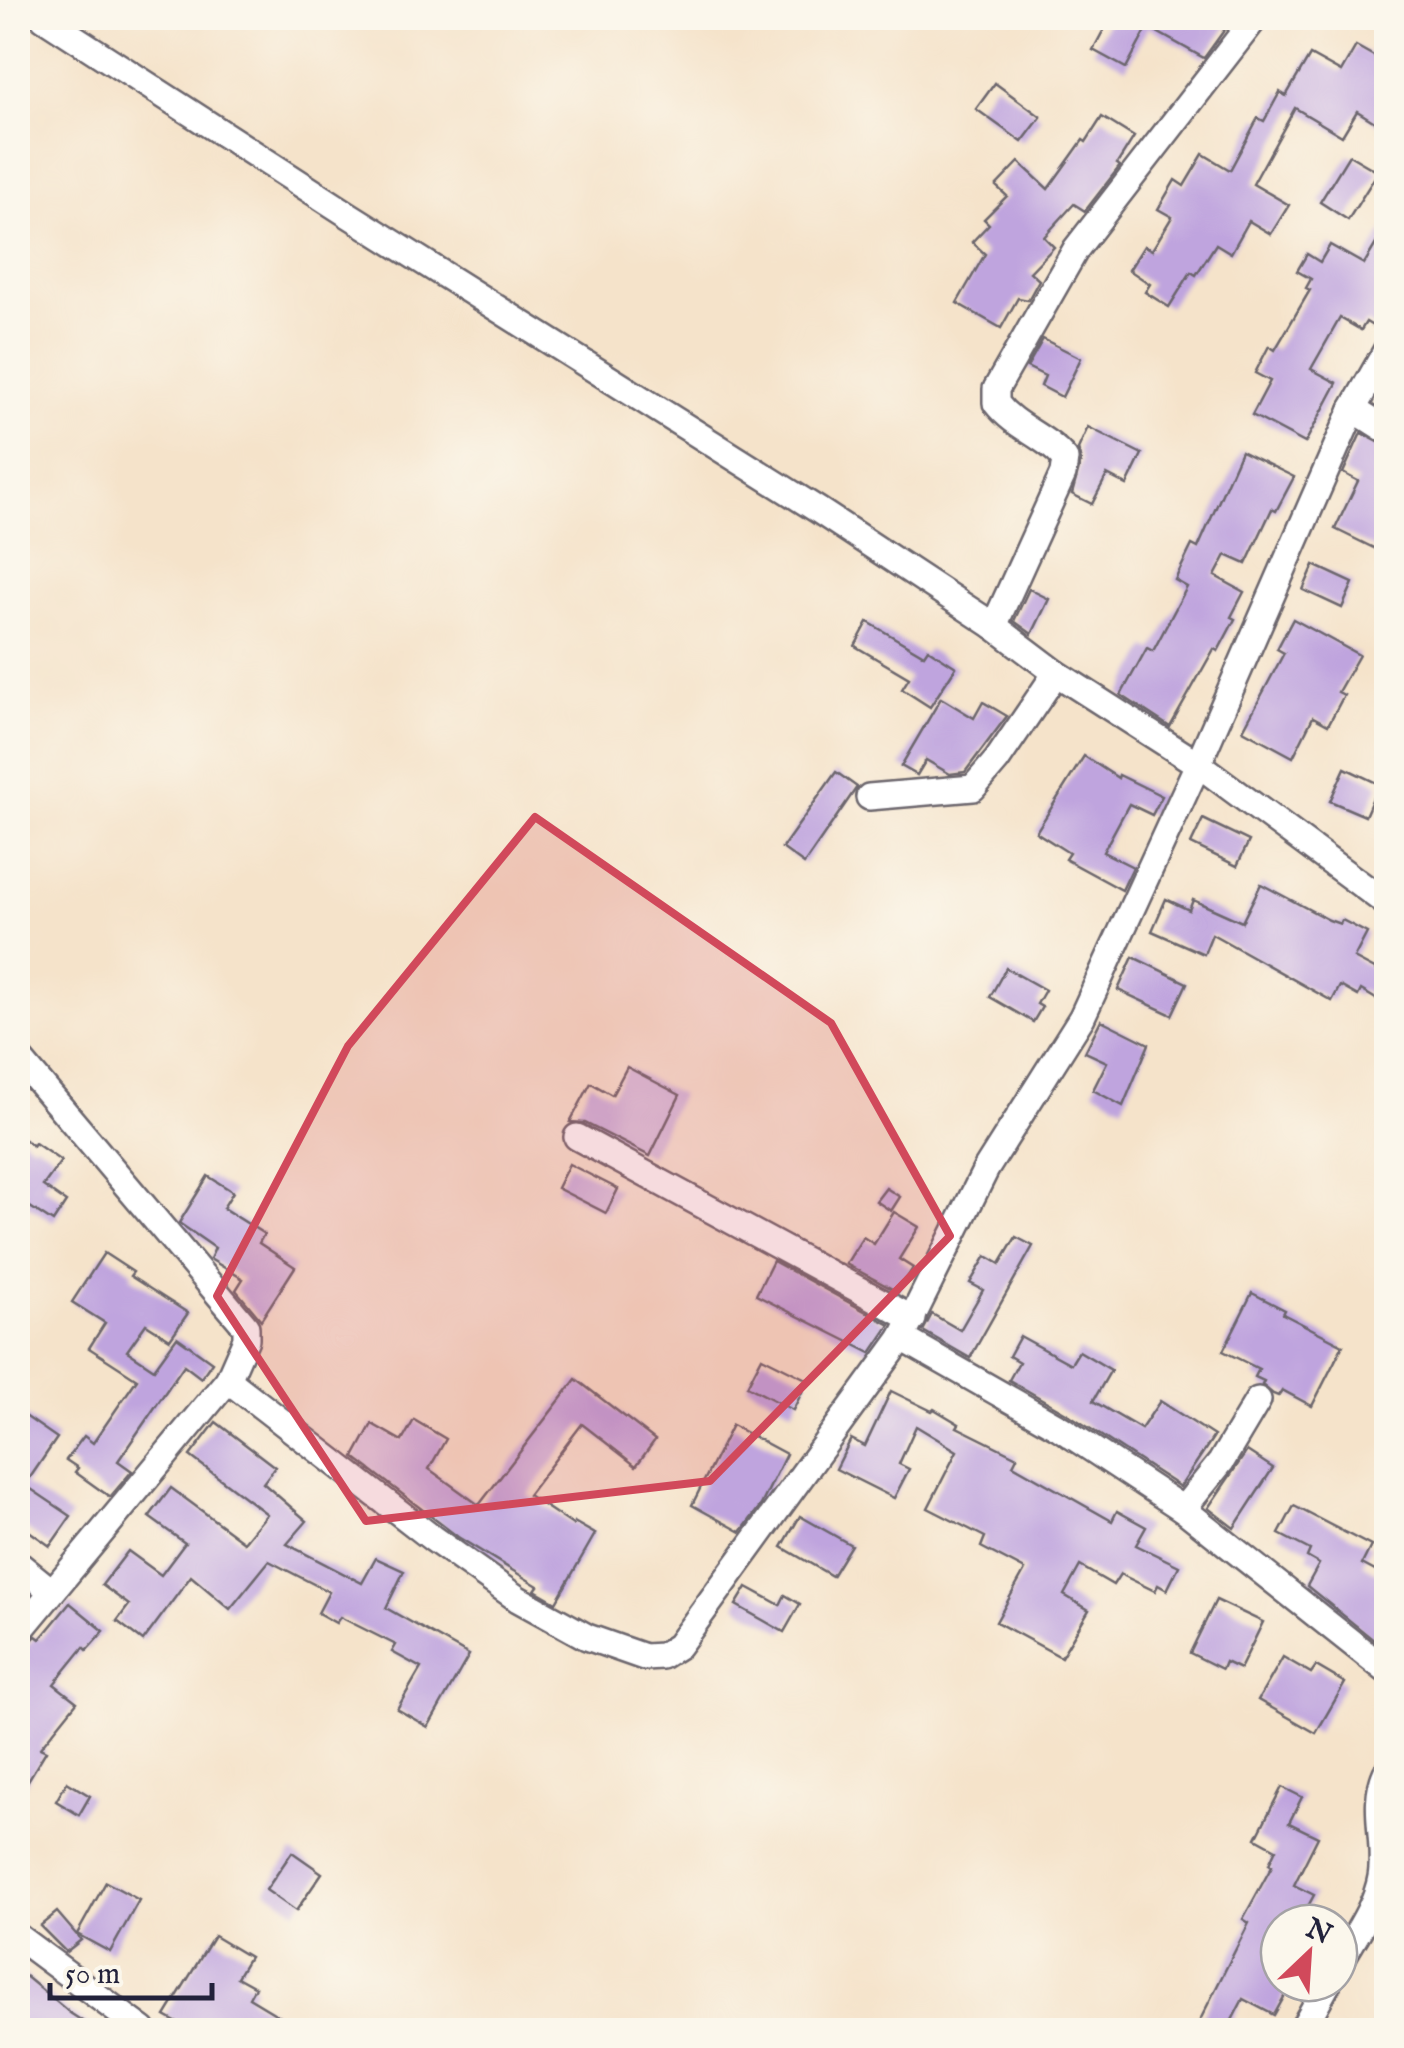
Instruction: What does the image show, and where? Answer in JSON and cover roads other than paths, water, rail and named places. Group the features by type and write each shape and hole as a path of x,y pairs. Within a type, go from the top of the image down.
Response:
{"street":[{"path":"44,18 994,626 1056,673 1198,764 1386,903"},
{"path":"994,626 1064,474 1065,460 1053,446 1008,420 996,404 996,389 1076,249 1255,18"},
{"path":"228,1380 432,1538 518,1598 587,1637 655,1658 688,1635 907,1329 986,1168 1082,1017 1353,409 1386,351"},
{"path":"1353,409 1386,430"},
{"path":"869,796 973,788 1056,673"},
{"path":"18,1057 246,1326 246,1339 228,1380 18,1633"},
{"path":"577,1137 907,1329 1183,1509 1386,1670"},
{"path":"1183,1509 1221,1462 1258,1400"},
{"path":"18,1564 50,1590"},
{"path":"1359,1927 1380,1881 1380,1788 1386,1773"},
{"path":"18,1937 143,2030"},
{"path":"1302,2030 1317,2003"}]}
